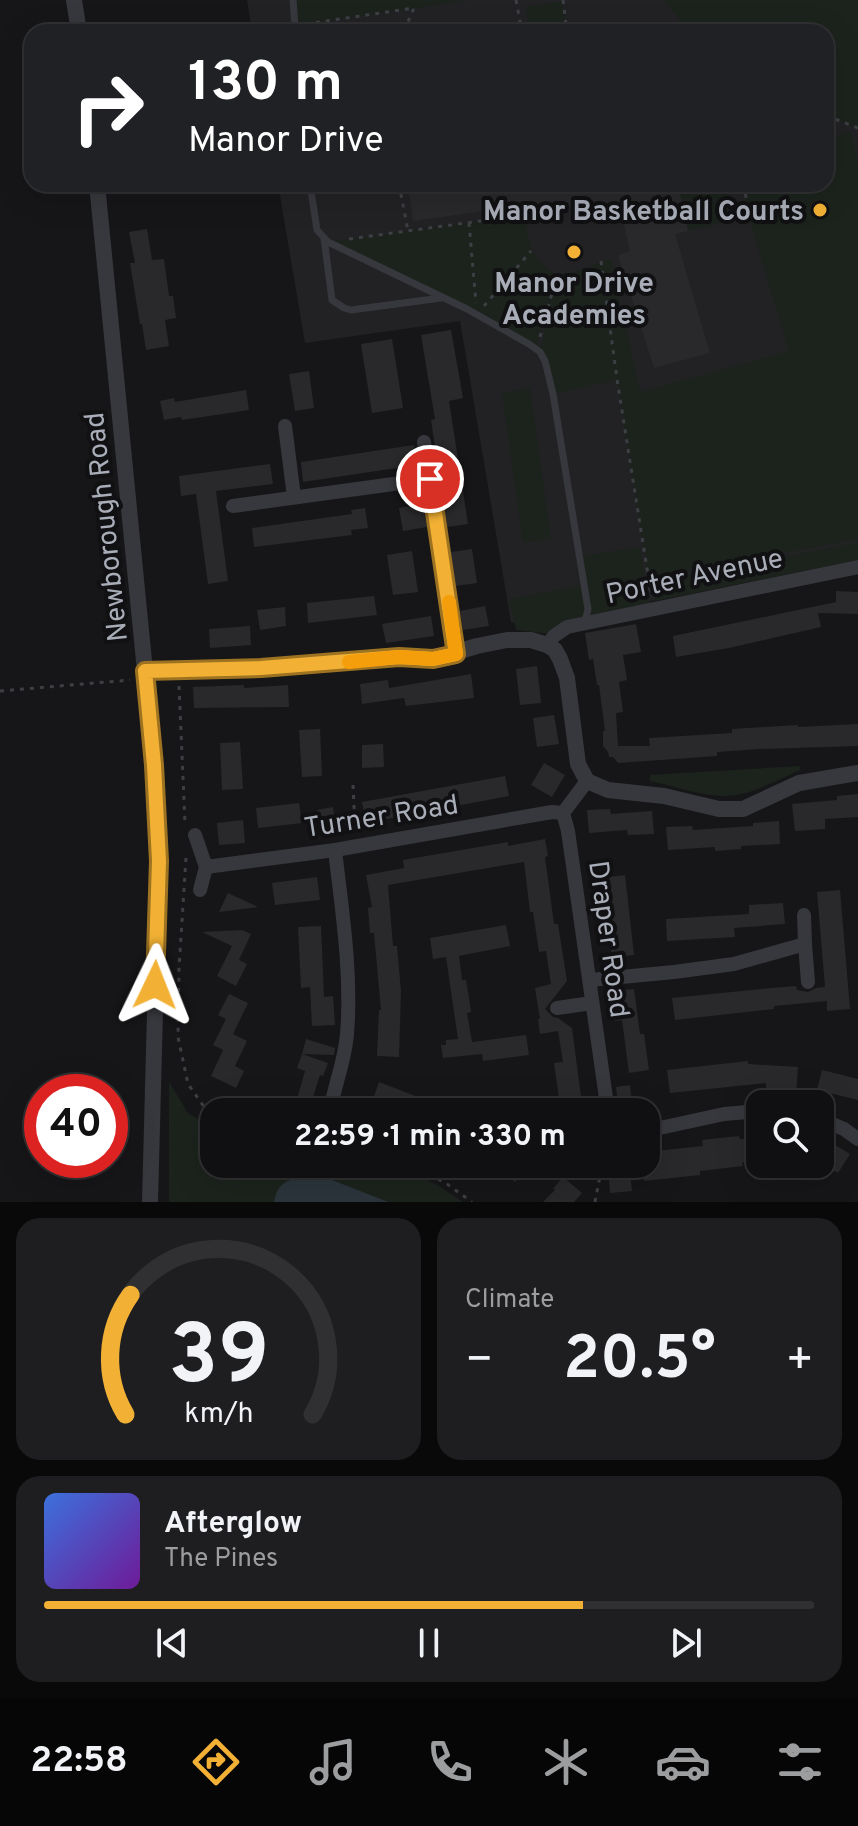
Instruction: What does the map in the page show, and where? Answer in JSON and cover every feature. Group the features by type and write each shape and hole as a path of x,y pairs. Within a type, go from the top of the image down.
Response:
{"street":[{"path":"74,0 78,24"},
{"name":"Newborough Road","path":"98,192 154,765 159,861 150,1202"},
{"path":"285,426 294,497"},
{"path":"424,442 456,654"},
{"path":"233,506 430,479"},
{"name":"Porter Avenue","path":"547,645 567,627 589,618 654,610 858,567"},
{"path":"144,675 178,670 261,668 399,657 433,659 507,640 531,640 555,650 560,659 567,678 578,764 587,781 608,790 664,796 719,809 743,809 799,783 858,773"},
{"path":"563,813 587,781"},
{"name":"Turner Road","path":"206,867 335,850 552,812 563,813"},
{"name":"Draper Road","path":"563,813 606,1098"},
{"path":"190,830 206,867 200,890"},
{"path":"332,1098 347,1036 348,1007 348,955 335,850"},
{"path":"804,915 808,982"},
{"path":"590,980 734,964 805,944"},
{"path":"557,1008 592,1003"},
{"path":"660,1128 746,1112"},
{"path":"834,1125 858,1139"}],"lane":[{"path":"293,0 294,24"},
{"path":"311,192 317,230 326,239 477,314 536,348 545,361 589,618"},
{"path":"326,239 332,300 344,308 360,309 443,297"}],"path":[{"path":"516,0 520,24"},
{"path":"563,0 566,24"},
{"path":"323,24 414,8 407,24"},
{"path":"834,119 858,128"},
{"path":"401,192 408,231"},
{"path":"745,192 749,218"},
{"path":"326,239 524,215"},
{"path":"469,222 477,314"},
{"path":"477,314 531,251"},
{"path":"601,261 654,610"},
{"path":"536,348 557,275"},
{"path":"178,670 190,830"},
{"path":"0,691 144,675"},
{"path":"353,785 360,846"},
{"path":"186,856 178,1037 188,1084 200,1101"},
{"path":"436,1178 472,1202"},
{"path":"595,1202 600,1178"}],"shaded area":[{"name":"Manor Drive Academies","path":"247,0 858,0 858,556 642,603 548,631 511,622 460,321 305,343 279,192 834,192 834,24 251,24"},
{"path":"293,0 470,0 308,24 295,24"},
{"path":"664,0 858,0 858,128 834,119 834,24 683,24"},
{"path":"562,1 566,24 529,24 526,7"},
{"path":"851,132 858,166 858,539 648,578 617,380 553,394 540,352 553,294 536,348 328,242 524,215 532,250 557,275 611,258 640,392 789,351 749,218 745,192 834,192 834,136"},
{"path":"680,192 730,192 735,219 688,231"},
{"path":"530,388 551,539 523,543 502,393"},
{"path":"858,543 858,560 655,601 651,581"},
{"path":"640,547 651,607 551,634 516,630 509,599 579,586 576,557"},
{"path":"800,766 800,770 764,786 731,796 708,795 650,781 650,775"},
{"path":"169,1082 188,1113 200,1120 200,1178 423,1178 463,1202 169,1202"},
{"path":"291,1180 332,1180 388,1202 274,1202 279,1188"}],"building":[{"path":"409,192 680,192 688,231 675,234 710,353 654,368 618,255 630,251 619,204 594,207 593,203 508,217 506,208 413,221"},
{"path":"147,229 152,260 164,259 169,296 173,296 176,318 165,320 169,346 146,350 130,263 135,263 129,232"},
{"path":"451,330 463,398 449,401 468,524 447,527 431,420 435,419 421,335"},
{"path":"392,339 403,408 372,413 361,344"},
{"path":"309,371 314,408 295,411 289,374"},
{"path":"246,390 249,410 164,420 160,401 174,398 175,402"},
{"path":"414,445 417,465 303,482 301,462"},
{"path":"270,464 273,484 216,491 228,581 208,584 196,494 181,496 179,476"},
{"path":"423,504 427,527 403,531 399,508"},
{"path":"365,508 368,528 351,530 352,535 254,547 252,528 352,514 351,510"},
{"path":"472,549 477,583 456,586 451,552"},
{"path":"412,551 418,592 393,595 387,555"},
{"path":"836,591 858,592 858,614 818,613 821,627 676,657 673,636 836,602"},
{"path":"374,596 377,615 308,623 307,603"},
{"path":"485,606 489,626 463,630 460,611"},
{"path":"285,607 286,626 260,630 257,610"},
{"path":"431,616 434,636 386,643 382,624"},
{"path":"636,624 641,652 623,655 627,680 619,682 623,712 616,713 618,746 650,746 649,738 732,733 732,729 858,724 858,746 759,749 717,752 717,756 618,763 609,757 603,746 605,731 599,685 593,659 589,660 585,633"},
{"path":"250,626 251,645 210,648 209,629"},
{"path":"537,666 541,703 520,705 516,669"},
{"path":"471,674 474,698 406,706 404,698 362,704 360,684 388,680 389,688"},
{"path":"244,685 244,688 288,685 289,707 194,708 193,687"},
{"path":"554,715 559,744 537,747 533,718"},
{"path":"320,729 322,776 302,777 299,730"},
{"path":"240,742 243,789 222,790 220,743"},
{"path":"383,744 384,767 362,768 362,745"},
{"path":"544,763 565,775 552,797 531,785"},
{"path":"505,776 509,796 366,823 362,802"},
{"path":"858,794 858,817 825,819 825,829 795,831 792,804 837,800 837,796"},
{"path":"299,803 302,823 258,828 256,808"},
{"path":"333,807 336,828 319,830 317,810"},
{"path":"610,809 611,814 652,811 654,834 628,835 627,830 589,833 587,810"},
{"path":"243,820 245,843 219,845 217,823"},
{"path":"779,821 780,844 715,851 715,847 668,850 666,827 692,826 693,830"},
{"path":"545,839 554,924 558,924 567,981 545,1009 572,1028 581,1098 559,1098 554,1063 563,1062 558,1031 540,1034 535,988 551,984 546,951 539,952 533,912 530,912 524,862 388,885 393,946 397,946 401,991 399,1057 377,1056 381,1010 374,933 370,933 368,908 372,907 366,875 404,868 403,860 508,842 508,846"},
{"path":"625,875 634,955 612,957 602,878"},
{"path":"317,877 320,900 275,905 272,883"},
{"path":"840,890 850,1009 827,1011 827,1001 675,1020 672,998 796,986 797,990 808,992 825,987 817,892"},
{"path":"228,893 258,907 219,912"},
{"path":"783,903 785,924 734,928 735,937 667,941 666,919 749,914 749,905"},
{"path":"506,925 510,946 459,956 462,980 466,980 469,998 471,1012 467,1013 472,1042 526,1035 529,1055 483,1061 482,1054 443,1058 441,1045 446,1045 446,1040 458,1039 446,957 433,959 430,938"},
{"path":"321,926 324,997 333,996 335,1025 312,1026 310,987 301,988 298,927"},
{"path":"242,930 251,934 239,960 247,964 236,986 217,976 232,946 202,932"},
{"path":"634,989 649,1070 629,1073 622,1020 615,1021 611,991"},
{"path":"229,994 248,1003 233,1034 247,1041 235,1066 244,1071 236,1088 211,1076 223,1050 213,1045 226,1019 218,1015"},
{"path":"306,1039 335,1048 334,1055 302,1054"},
{"path":"302,1054 328,1063 323,1076 320,1075 313,1098 297,1098 305,1071 297,1068"},
{"path":"748,1061 748,1064 798,1067 796,1090 766,1090 766,1083 670,1093 667,1070"},
{"path":"822,1070 858,1079 858,1100 834,1094 834,1090 817,1090"},
{"path":"379,1082 420,1098 373,1098"},
{"path":"630,1085 631,1098 617,1098 616,1087"},
{"path":"739,1136 746,1139 746,1162 742,1162 743,1166 700,1171 700,1175 644,1181 644,1178 660,1178 660,1151 703,1146 702,1140"},
{"path":"834,1144 850,1154 838,1173 834,1171"},
{"path":"564,1178 582,1193 574,1202 543,1202"},
{"path":"631,1178 632,1191 610,1193 609,1180"}],"slow traffic":[{"path":"349,662 399,657 433,659 456,654 449,602"}],"place":[{"name":"Manor Basketball Courts","path":"820,210"},
{"name":"Manor Drive Academies","path":"574,252"}],"route":[{"path":"155,985 159,861 145,671 261,668 399,657 419,660 456,654 430,479"}]}
